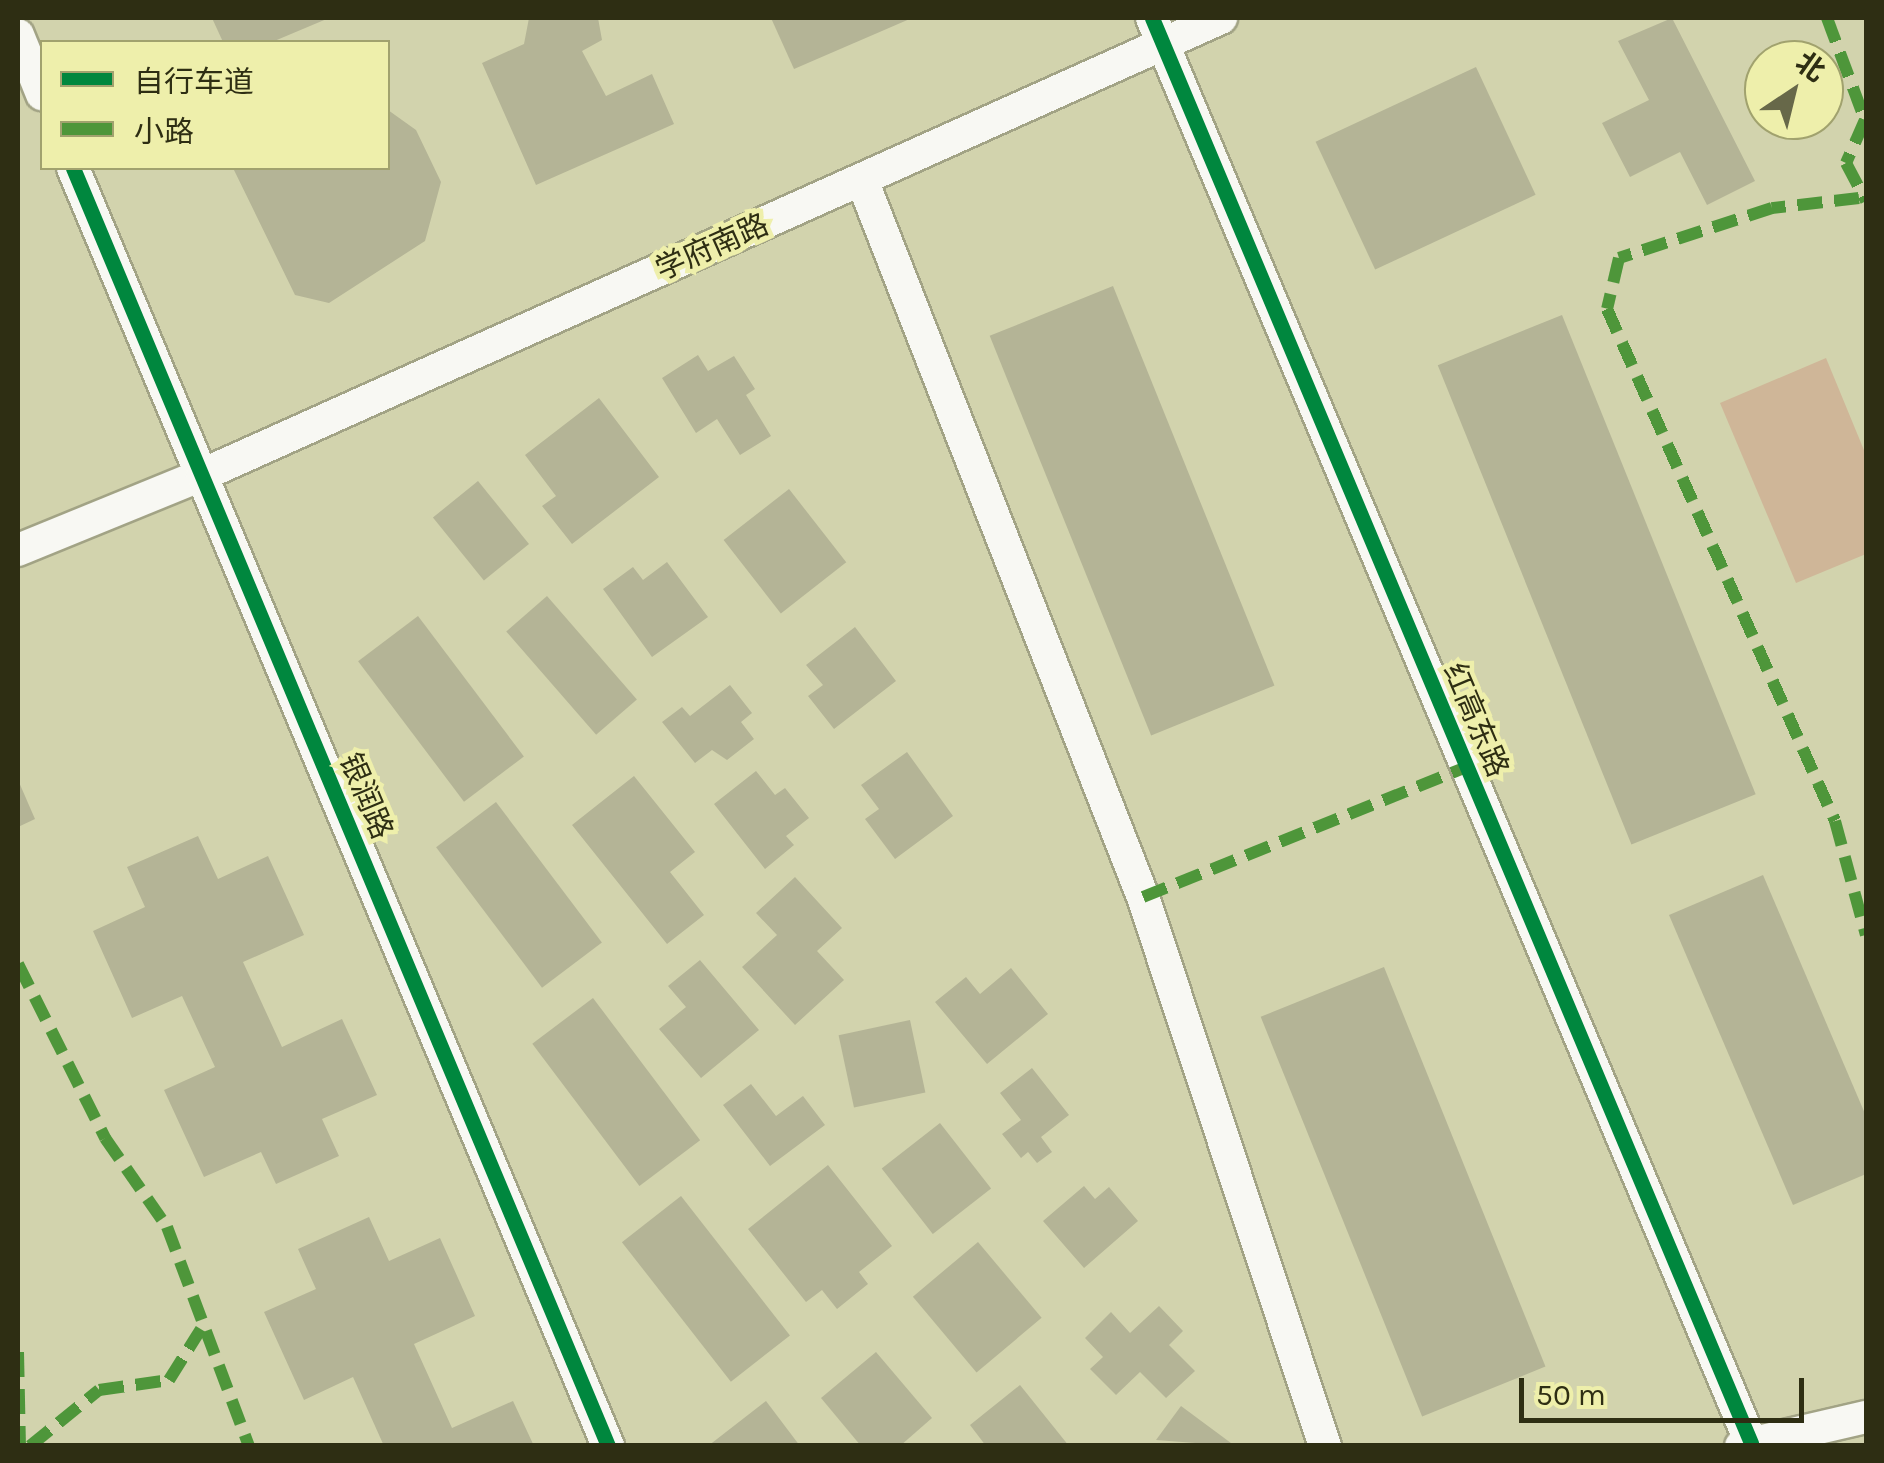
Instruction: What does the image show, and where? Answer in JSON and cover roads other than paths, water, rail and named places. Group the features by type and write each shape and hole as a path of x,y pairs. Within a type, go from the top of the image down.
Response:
{"street":[{"name":"学府南路","path":"18,550 202,476 862,180 1157,32 1221,18"},
{"name":"红高东路","path":"1157,32 1746,1444"},
{"path":"18,34 40,89"},
{"name":"银润路","path":"74,170 608,1446"},
{"path":"862,180 1143,897 1324,1446"},
{"path":"1746,1444 1866,1418"}]}
